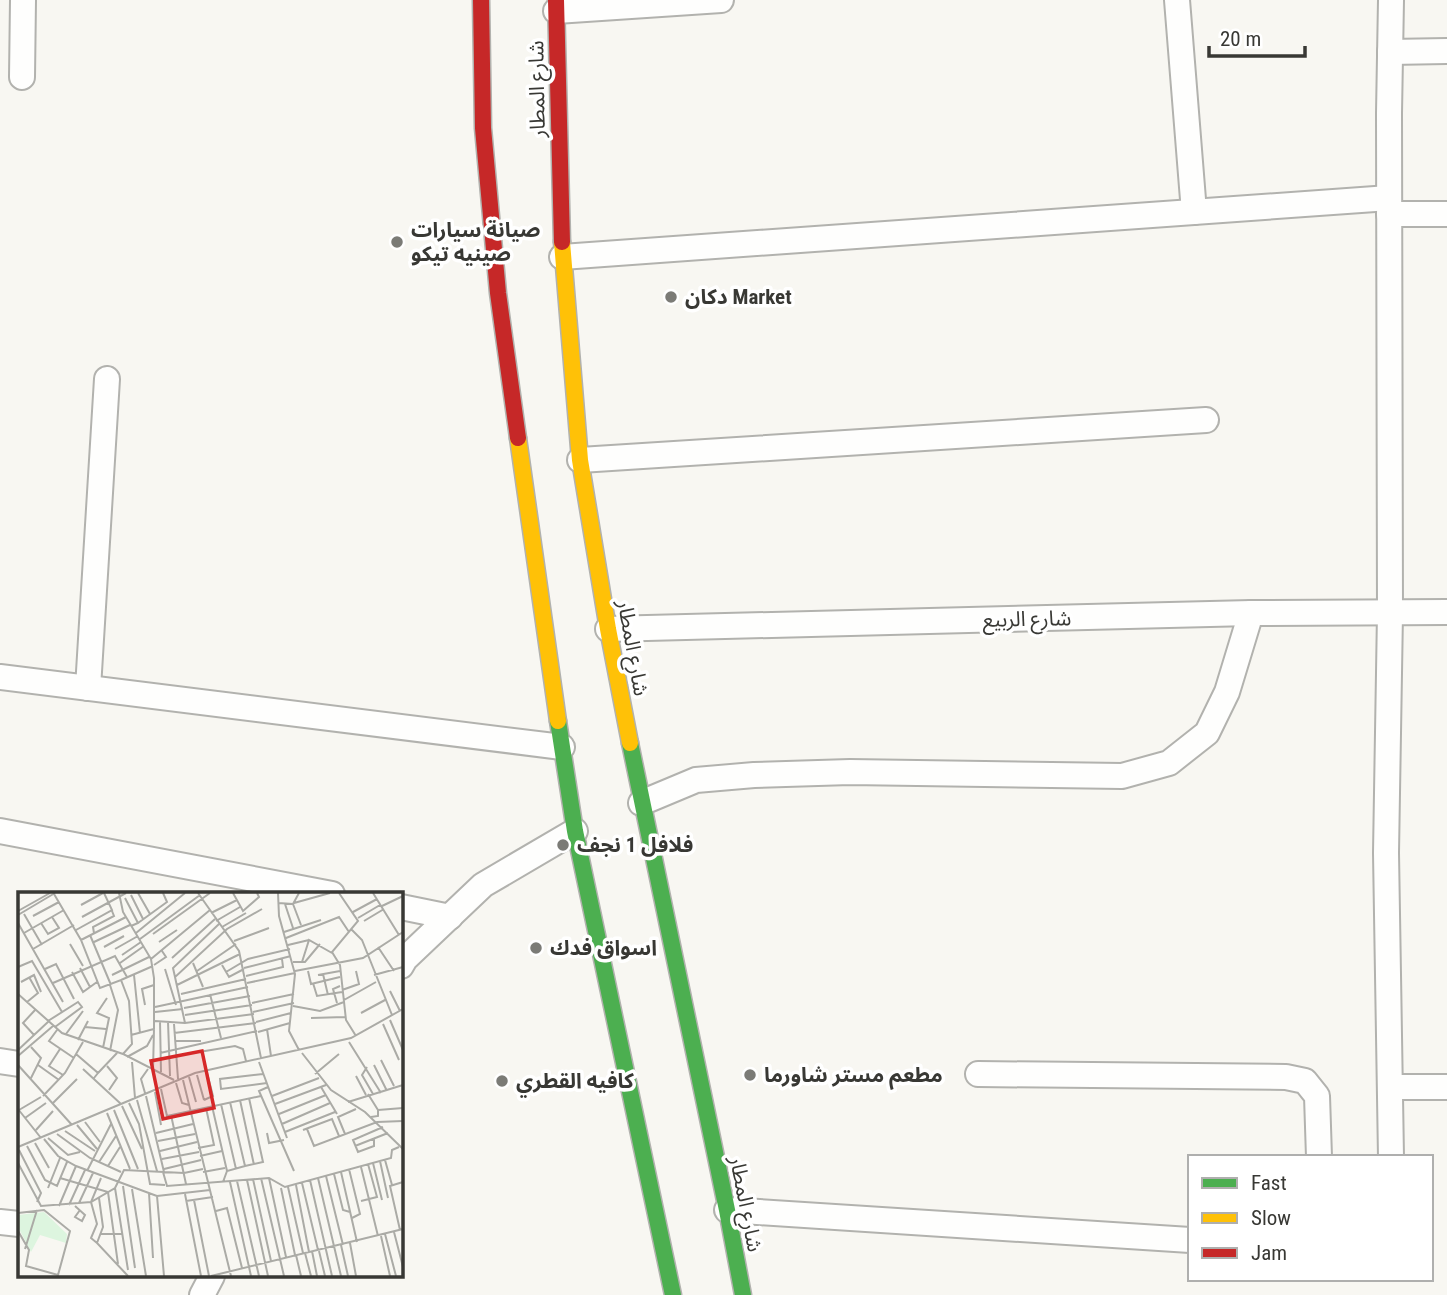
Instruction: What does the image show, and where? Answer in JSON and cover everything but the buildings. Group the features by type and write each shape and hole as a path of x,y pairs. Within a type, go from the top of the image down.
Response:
{"main road":[{"path":"481,0 483,128 498,293 562,747 575,831 673,1295"},
{"name":"شارع المطار","path":"556,6 562,257 580,460 641,803 743,1295"}],"street":[{"path":"22,77 23,0"},
{"path":"556,6 721,0"},
{"path":"1177,0 1194,212"},
{"path":"1391,0 1390,612 1386,853 1391,1155"},
{"path":"1390,52 1447,51"},
{"path":"562,257 1194,212 1389,206 1447,214"},
{"path":"88,688 107,380"},
{"path":"580,460 1206,420"},
{"name":"شارع الربيع","path":"608,629 1251,613 1447,612"},
{"path":"641,803 696,780 754,775 850,772 1122,776 1169,763 1207,733 1227,692 1251,613"},
{"path":"0,677 562,747"},
{"path":"0,831 321,892"},
{"path":"402,964 483,885 575,831"},
{"path":"402,907 450,917"},
{"path":"0,1061 18,1064"},
{"path":"978,1074 1286,1077 1305,1082 1317,1096 1319,1155"},
{"path":"1390,1087 1447,1087"},
{"path":"727,1210 1188,1240"},
{"path":"0,1222 18,1224"}],"traffic: fast":[{"path":"558,721 575,831 673,1295"},
{"path":"630,743 743,1295"}],"traffic: slow":[{"path":"562,242 580,460 630,743"},
{"path":"518,438 558,721"}],"traffic: jam":[{"path":"481,0 483,128 498,293 518,438"},
{"path":"556,0 562,242"}],"place":[{"name":"صيانة سيارات صينيه تيكو","path":"397,242"},
{"name":"دكان Market","path":"671,297"},
{"name":"فلافل 1 نجف","path":"563,845"},
{"name":"اسواق فدك","path":"536,948"},
{"name":"مطعم مستر شاورما","path":"750,1075"},
{"name":"كافيه القطري","path":"502,1081"}]}
